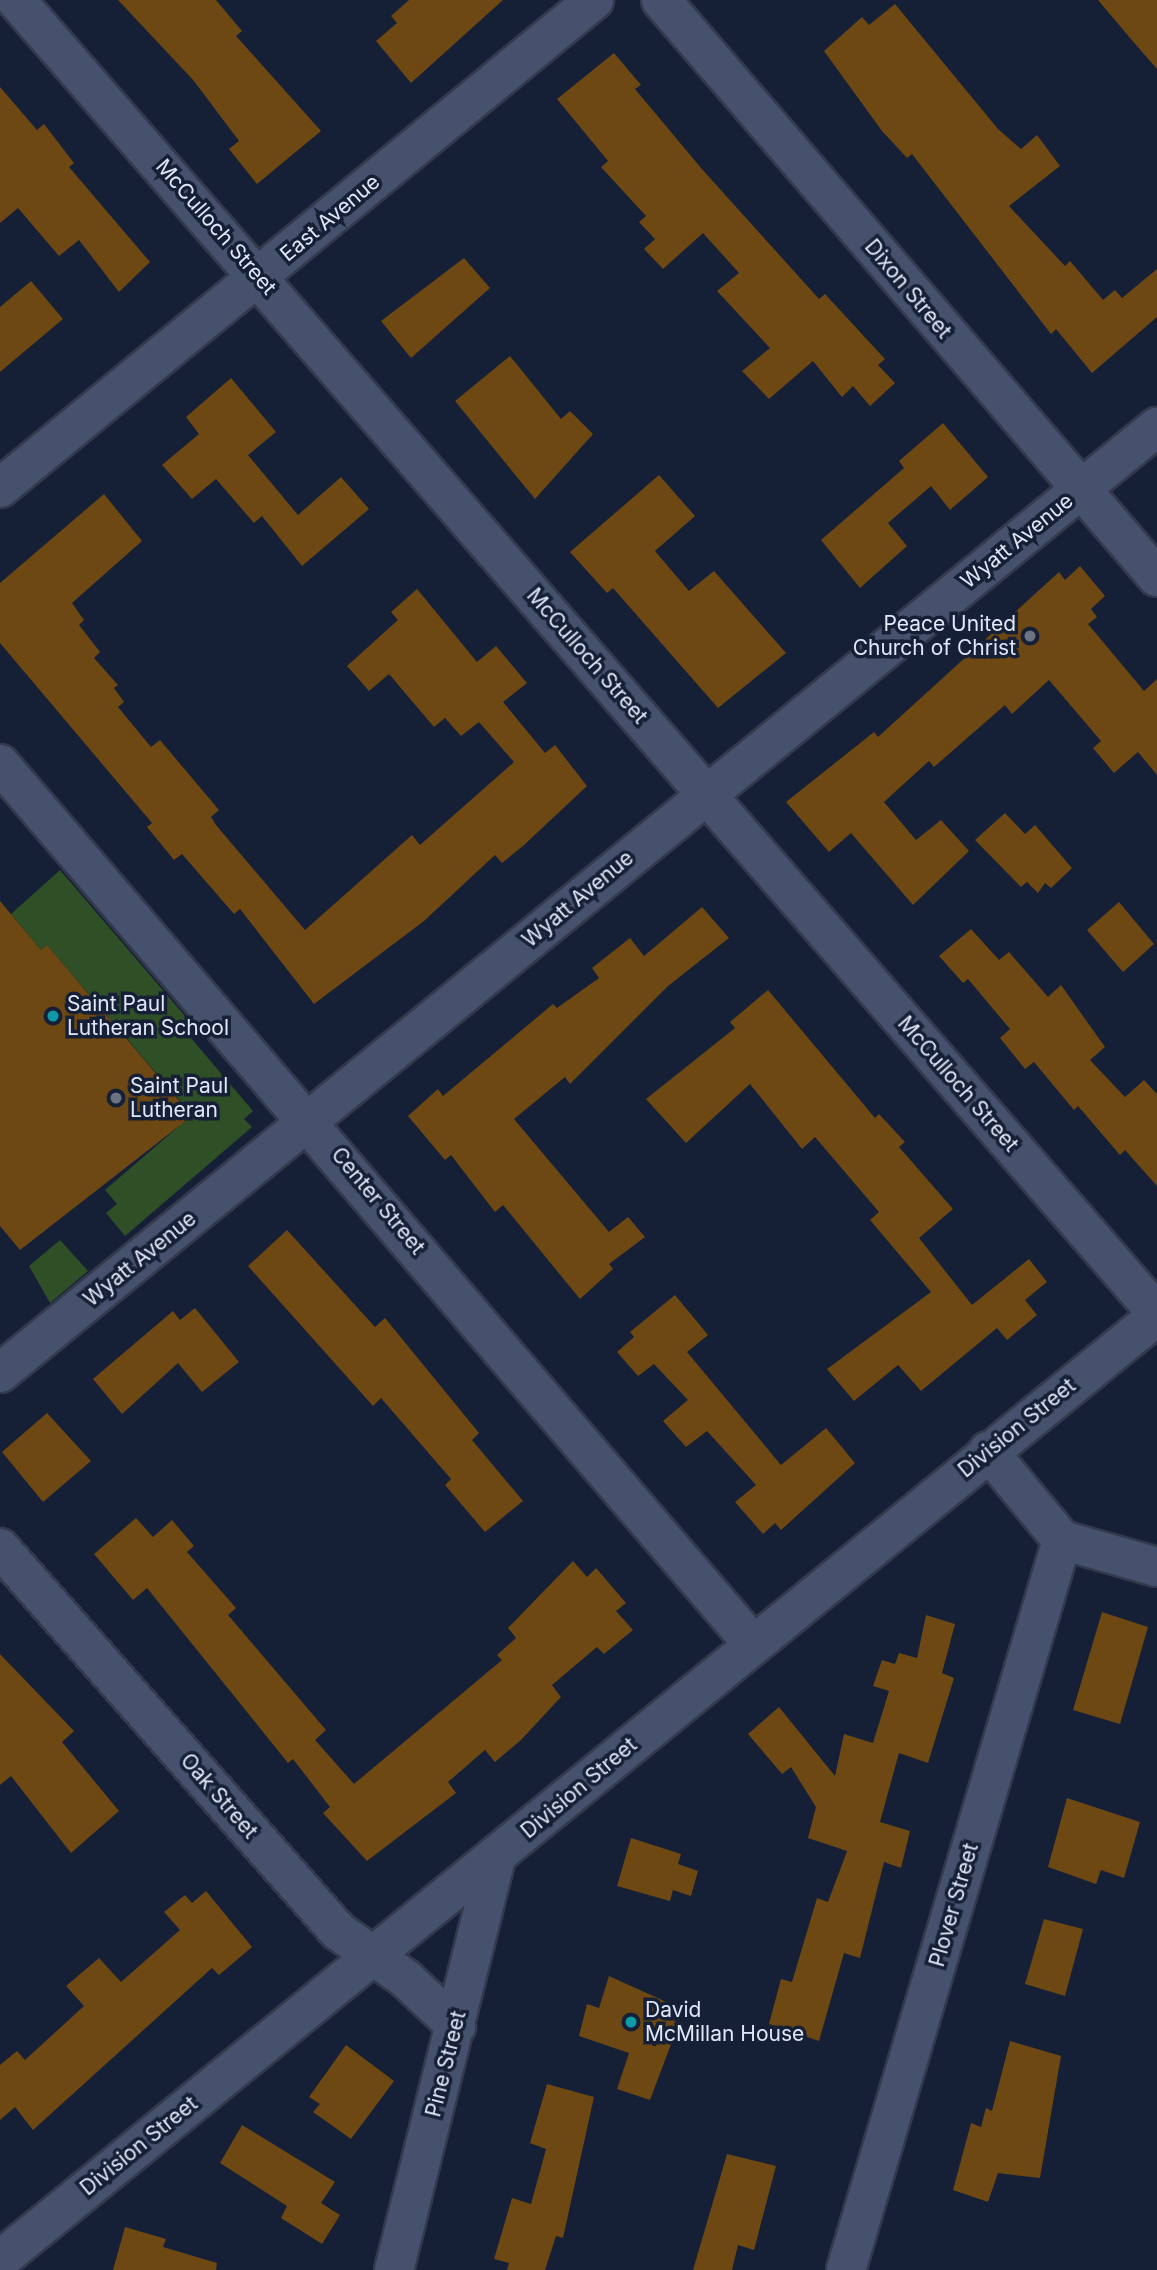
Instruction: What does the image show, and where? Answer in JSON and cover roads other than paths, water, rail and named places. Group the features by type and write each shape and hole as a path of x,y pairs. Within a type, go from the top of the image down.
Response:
{"street":[{"name":"McCulloch Street","path":"16,0 1157,1315"},
{"name":"East Avenue","path":"0,488 594,0"},
{"name":"Dixon Street","path":"661,0 1157,577"},
{"name":"Wyatt Avenue","path":"0,1373 706,793 1157,428"},
{"name":"Center Street","path":"0,764 310,1121 752,1643"},
{"name":"Division Street","path":"0,2260 496,1858 752,1643 1157,1315"},
{"path":"988,1451 1062,1540 1157,1567"},
{"name":"Plover Street","path":"846,2270 1062,1540"},
{"name":"Oak Street","path":"0,1548 338,1931 373,1956 456,2026"},
{"name":"Pine Street","path":"394,2270 496,1858"}],"place":[{"name":"Peace United Church of Christ","path":"1030,636"},
{"name":"Saint Paul Lutheran School","path":"53,1016"},
{"name":"Saint Paul Lutheran","path":"116,1098"},
{"name":"David McMillan House","path":"631,2022"}]}
